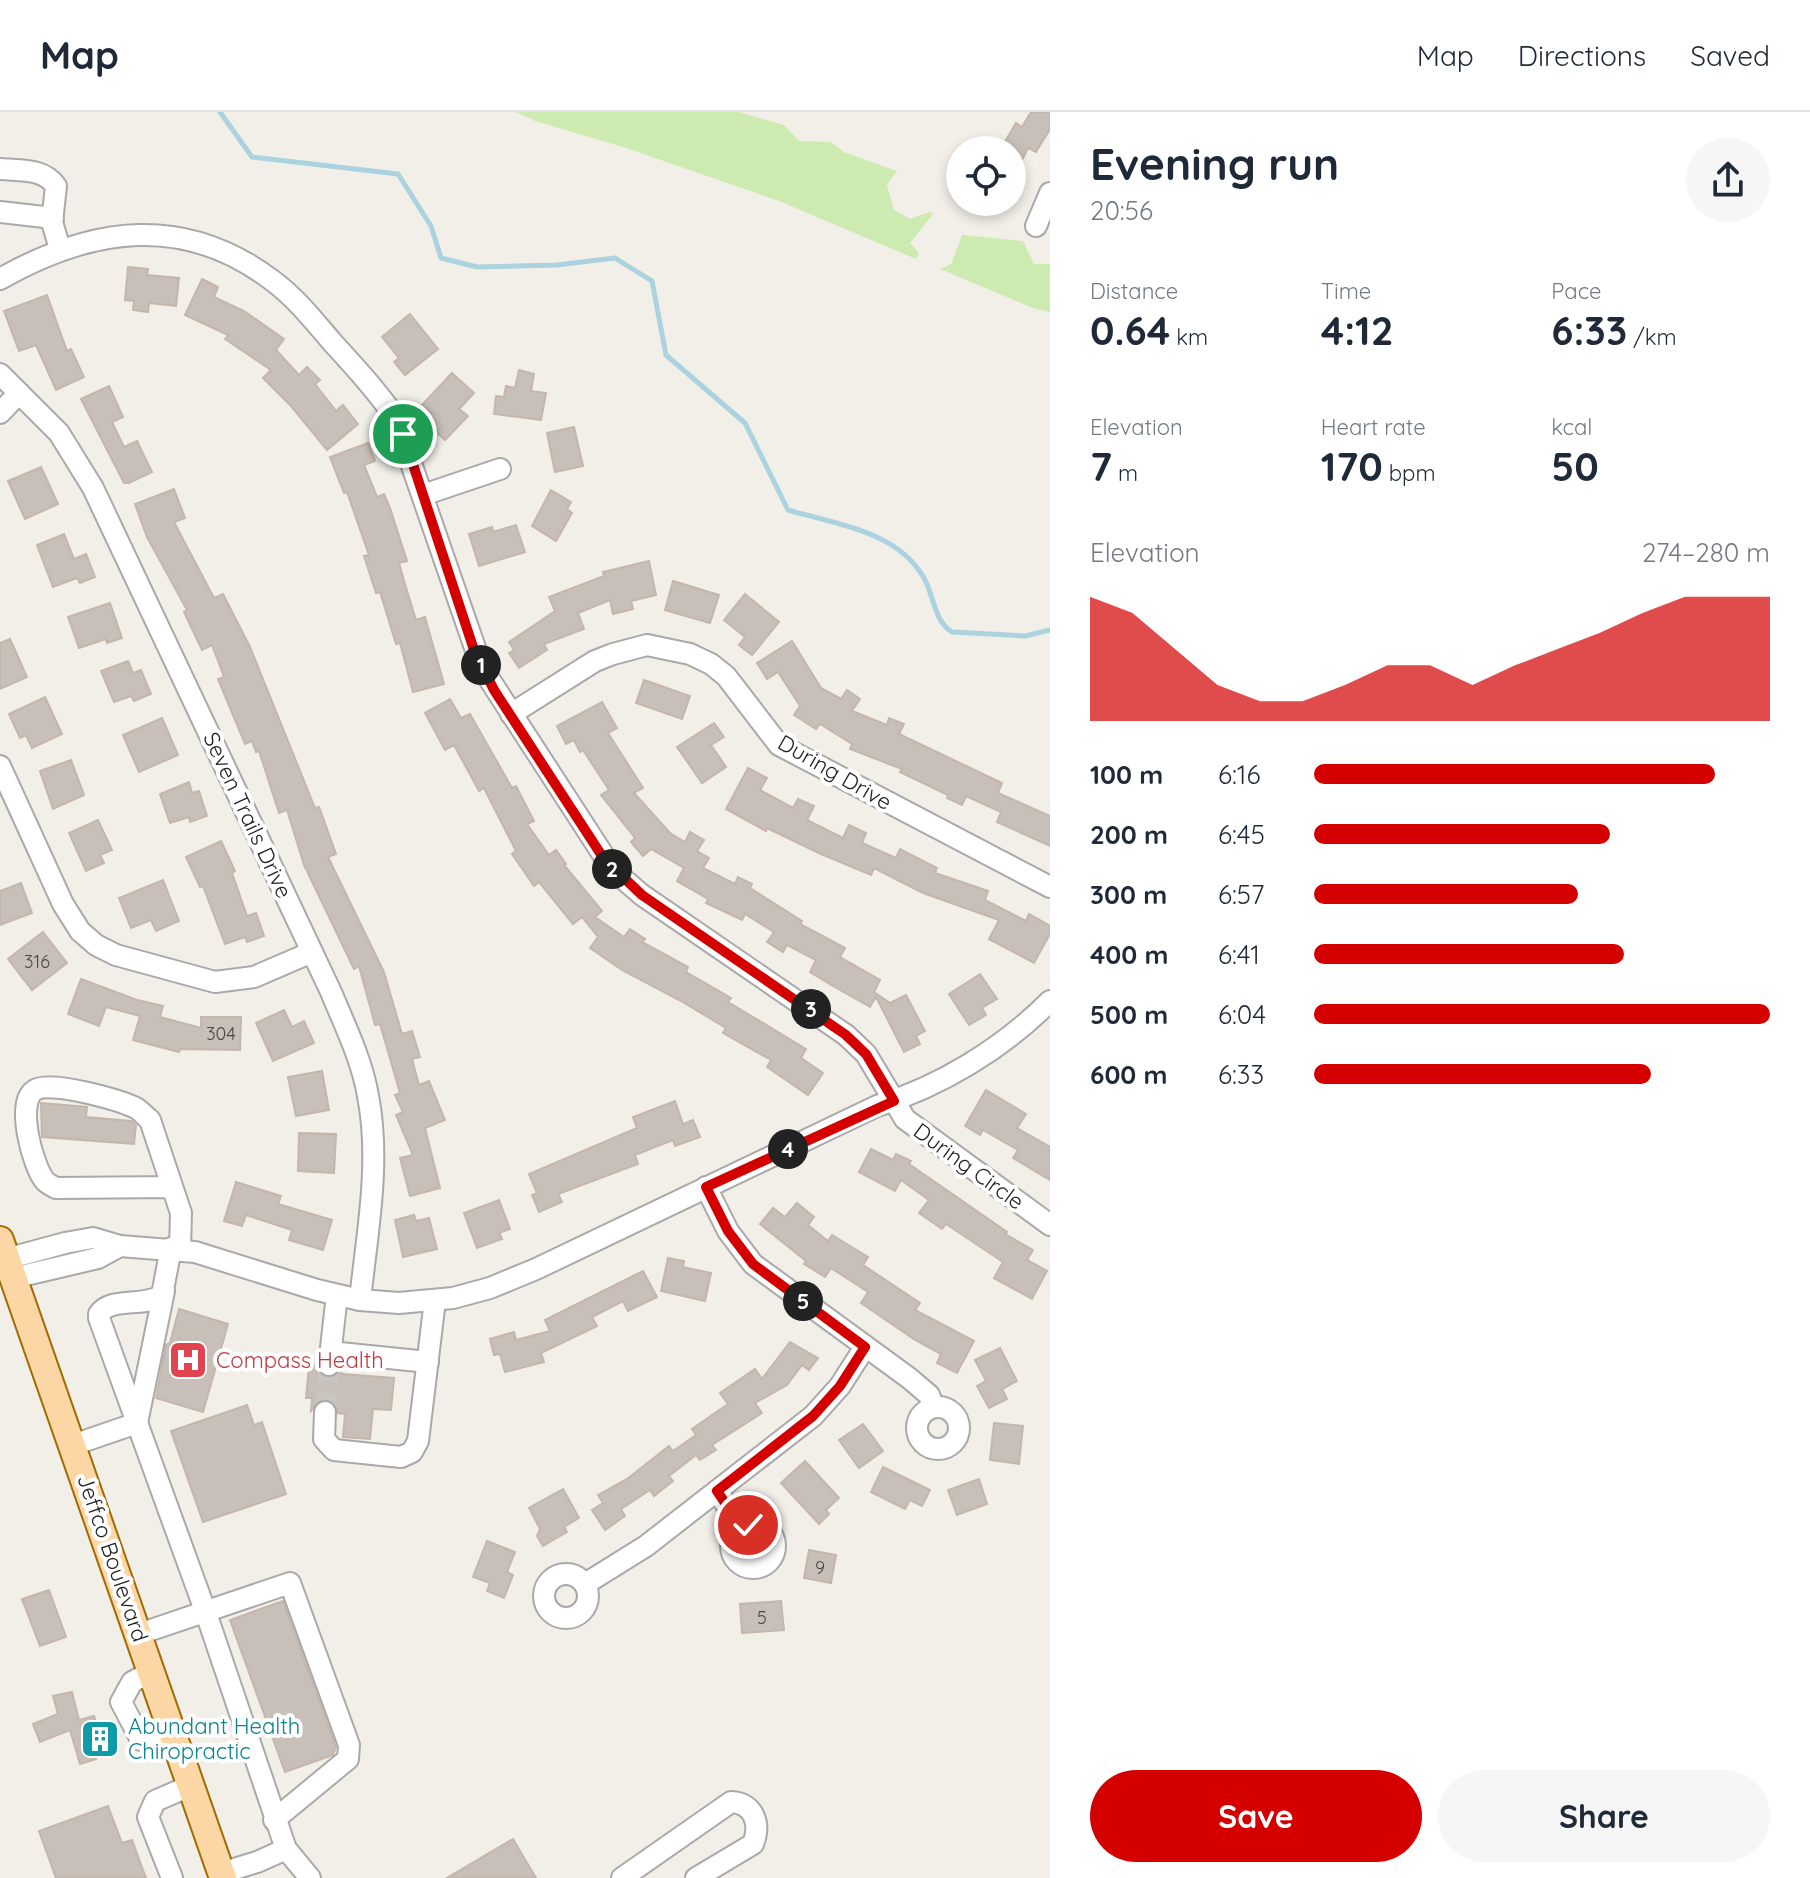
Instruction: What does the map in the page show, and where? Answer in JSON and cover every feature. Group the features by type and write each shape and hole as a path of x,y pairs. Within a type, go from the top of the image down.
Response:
{"main road":[{"name":"Jeffco Boulevard","path":"6,1259 222,1875"}],"street":[{"path":"0,169 43,173 50,178 56,186 53,218 60,249"},
{"path":"1036,226 1050,193"},
{"path":"0,212 53,218"},
{"name":"During Circle","path":"0,279 60,249 109,236 147,233 214,248 258,270 290,295 378,393 403,434 474,650 494,690 604,859 621,878 846,1035 866,1054 894,1101 913,1125 1050,1225"},
{"name":"Seven Trails Drive","path":"0,374 68,444 93,488 312,952 356,1054 368,1094 371,1118 371,1191 360,1300"},
{"path":"0,413 19,393"},
{"path":"423,495 500,469"},
{"name":"During Drive","path":"511,714 595,661 613,654 647,645 690,654 711,664 726,676 779,745 1050,887"},
{"path":"0,766 63,904 80,931 96,945 116,955 215,982 254,977 312,952"},
{"path":"6,1259 98,1258 120,1246 175,1248 209,1255 360,1300 399,1303 470,1294 522,1276 706,1187 934,1083 981,1056 1050,1001"},
{"path":"137,1423 181,1213 150,1120 138,1109 100,1096 42,1086 31,1091 26,1102 25,1126 45,1181 56,1188 172,1187"},
{"path":"706,1187 728,1231 753,1264 924,1390 934,1407"},
{"path":"164,1291 157,1299 105,1306 99,1314 206,1613 274,1820 286,1849 310,1878"},
{"path":"337,1295 330,1359 428,1362"},
{"path":"325,1412 324,1439 334,1450 407,1455 418,1441 435,1300"},
{"path":"585,1584 646,1546 813,1416 840,1386 865,1347"},
{"path":"73,1445 137,1423"},
{"path":"717,1491 742,1528"},
{"path":"139,1634 290,1583 349,1745 348,1759 274,1820"},
{"path":"153,1671 132,1682 121,1702 141,1740 176,1739"},
{"path":"172,1878 148,1817 155,1801 192,1785"},
{"path":"622,1878 731,1802 742,1803 751,1810 757,1833 753,1844 696,1878"},
{"path":"222,1875 286,1849"}],"green space":[{"path":"516,112 738,112 784,125 799,141 831,142 844,152 897,171 887,185 894,210 910,219 929,212 933,214 910,243 919,253 916,259 779,201 626,148 535,121"},
{"path":"962,235 1023,241 1034,264 1050,264 1050,312 1033,308 940,269 951,264"}],"building":[{"path":"1031,112 1050,112 1050,129 1036,152 1028,148 1026,152 1026,136 1008,136 1016,123 1022,127"},
{"path":"128,267 148,269 147,275 179,278 176,306 149,303 148,312 133,310 134,301 125,300"},
{"path":"202,279 218,287 214,297 244,311 284,339 276,350 299,375 307,367 320,380 315,384 336,411 343,405 358,424 327,450 263,378 271,370 225,339 228,335 185,315"},
{"path":"47,295 67,351 71,349 84,377 56,390 36,345 19,351 4,311"},
{"path":"410,314 438,349 405,375 394,362 399,358 382,337"},
{"path":"519,370 534,374 531,391 546,393 541,420 494,414 496,396 504,397 506,386 515,388"},
{"path":"452,373 474,393 459,409 468,416 445,440 424,421 431,413 422,405"},
{"path":"109,386 123,417 112,422 124,447 137,441 152,472 129,483 124,483 81,399"},
{"path":"574,427 583,466 555,472 547,433"},
{"path":"368,443 375,461 364,465 377,497 384,494 390,508 407,561 399,563 416,620 425,617 444,684 413,692 400,643 396,644 380,592 376,593 364,556 369,555 347,492 344,493 330,457"},
{"path":"41,467 58,504 25,519 8,481"},
{"path":"174,489 185,518 174,522 214,598 223,594 250,647 315,808 319,807 336,854 328,857 384,972 402,1034 412,1031 420,1057 412,1059 419,1085 429,1081 445,1120 425,1128 440,1188 410,1196 400,1158 413,1155 396,1115 403,1112 395,1095 400,1093 380,1024 375,1025 359,966 354,969 304,865 287,810 279,813 259,751 256,752 252,741 245,744 218,679 224,677 212,645 202,650 184,612 187,610 147,537 135,504"},
{"path":"551,490 571,502 567,509 572,513 556,541 532,526"},
{"path":"516,525 525,552 479,566 469,534 492,527 493,532"},
{"path":"64,534 74,559 86,554 95,577 80,583 77,578 53,587 37,545"},
{"path":"649,561 656,595 631,601 633,609 613,614 610,600 578,613 584,629 544,644 547,650 519,668 509,653 514,650 509,642 555,611 549,597 604,576 603,572"},
{"path":"673,581 719,595 710,623 665,610"},
{"path":"745,594 779,622 752,655 739,645 745,637 724,620"},
{"path":"110,603 122,638 107,643 106,639 79,648 68,617"},
{"path":"10,639 27,677 0,689 0,643"},
{"path":"792,641 821,688 841,699 847,690 860,699 852,711 887,725 889,718 904,724 899,734 1002,783 998,793 1050,816 1050,846 997,822 1001,812 966,796 962,805 947,798 948,795 900,772 902,769 850,749 852,744 820,724 816,729 794,715 800,706 778,672 767,679 757,663"},
{"path":"128,661 133,673 141,670 151,694 134,701 131,696 114,702 101,671"},
{"path":"644,680 690,696 682,719 636,703"},
{"path":"45,697 62,734 32,748 26,735 20,738 9,714"},
{"path":"450,699 461,718 470,714 512,788 516,786 534,821 527,824 549,855 556,850 564,865 602,911 595,917 624,937 630,929 645,939 642,942 688,967 686,972 731,998 728,1002 806,1049 801,1058 823,1073 808,1095 767,1067 771,1060 723,1033 726,1028 622,970 590,948 598,937 582,917 573,924 539,882 534,886 512,854 516,851 484,788 479,791 454,745 445,750 425,713"},
{"path":"602,702 617,728 608,733 643,788 634,793 670,833 685,842 690,832 704,840 697,851 709,858 703,868 735,884 738,877 752,884 750,888 802,921 800,924 845,948 840,957 880,980 874,992 890,1003 906,995 925,1031 916,1036 920,1044 904,1052 876,997 870,1007 833,986 810,972 816,960 787,945 783,952 767,942 774,932 745,914 742,920 706,903 708,899 677,881 684,868 651,849 643,856 631,842 635,838 601,795 609,790 583,750 580,752 574,740 566,744 557,726"},
{"path":"162,718 178,755 139,772 123,735"},
{"path":"714,723 724,737 711,745 726,767 702,783 677,747"},
{"path":"71,760 84,795 53,809 40,771"},
{"path":"748,768 767,778 760,790 793,808 798,799 814,806 807,820 843,838 849,825 866,833 862,843 896,858 900,849 937,868 935,873 988,891 985,900 1026,921 1029,914 1050,926 1050,934 1034,963 989,939 999,920 923,893 874,868 871,875 767,828 766,831 726,809"},
{"path":"189,782 192,793 199,791 207,816 190,822 189,817 170,823 160,794"},
{"path":"98,820 112,850 100,855 104,863 86,871 69,833"},
{"path":"221,841 235,871 232,873 247,916 256,913 264,936 247,942 245,937 225,944 203,886 200,887 186,857"},
{"path":"163,880 179,921 156,931 151,920 131,928 119,898"},
{"path":"21,883 32,913 0,925 0,891"},
{"path":"43,932 67,963 32,990 8,959"},
{"path":"980,974 997,999 982,1008 986,1015 969,1025 949,994"},
{"path":"81,979 137,1000 163,1006 160,1017 201,1028 201,1017 241,1017 240,1050 180,1049 179,1052 133,1040 140,1016 106,1007 99,1026 68,1014"},
{"path":"284,1010 292,1027 304,1021 314,1043 273,1061 256,1023"},
{"path":"322,1071 329,1110 296,1116 288,1077"},
{"path":"986,1090 1026,1114 1017,1128 1050,1147 1050,1180 1013,1158 1018,1150 983,1130 980,1135 965,1126"},
{"path":"675,1101 683,1124 693,1120 700,1137 675,1146 673,1140 635,1155 638,1164 558,1194 562,1202 539,1212 532,1195 537,1193 529,1174 637,1128 633,1117"},
{"path":"41,1103 87,1107 86,1117 131,1121 136,1125 134,1144 42,1137"},
{"path":"299,1133 336,1134 334,1173 298,1171"},
{"path":"871,1149 893,1160 896,1154 911,1161 909,1164 1007,1232 1005,1234 1033,1250 1027,1260 1047,1271 1032,1299 994,1278 1003,1262 946,1224 942,1229 919,1213 929,1200 901,1180 895,1191 859,1172"},
{"path":"236,1182 281,1196 278,1204 332,1220 323,1250 289,1240 292,1230 246,1215 242,1226 224,1221"},
{"path":"499,1200 510,1229 499,1233 502,1239 477,1248 464,1213"},
{"path":"797,1203 814,1217 808,1225 828,1241 832,1235 868,1257 863,1265 920,1303 915,1310 974,1341 957,1373 937,1363 941,1354 861,1303 868,1292 831,1268 825,1277 804,1264 806,1261 760,1224 773,1208 785,1217"},
{"path":"414,1215 416,1221 429,1218 437,1249 403,1257 395,1220"},
{"path":"668,1258 684,1261 683,1267 711,1273 705,1301 661,1291"},
{"path":"643,1271 657,1297 628,1311 623,1301 592,1317 597,1326 541,1353 544,1362 505,1372 500,1354 494,1355 490,1339 514,1332 516,1340 550,1331 545,1320"},
{"path":"179,1309 228,1324 203,1412 156,1398 166,1345 170,1343"},
{"path":"790,1342 818,1358 809,1370 802,1365 787,1385 755,1403 762,1413 712,1445 716,1450 700,1460 696,1455 669,1476 673,1481 654,1496 650,1490 621,1509 625,1516 605,1530 592,1510 603,1503 598,1495 627,1479 669,1446 673,1451 696,1435 692,1429 728,1404 720,1393 755,1369 762,1379"},
{"path":"1000,1348 1017,1381 1002,1389 1007,1399 989,1408 977,1386 986,1381 975,1360"},
{"path":"316,1364 317,1371 327,1378 335,1377 342,1367 342,1374 394,1378 391,1410 373,1409 370,1439 343,1437 345,1414 338,1413 331,1401 320,1400 311,1411 312,1398 306,1398 309,1366"},
{"path":"247,1405 254,1425 262,1422 286,1494 203,1522 171,1431"},
{"path":"994,1423 1023,1426 1019,1464 990,1460"},
{"path":"863,1424 883,1451 859,1468 839,1440"},
{"path":"805,1461 839,1498 826,1510 829,1514 819,1524 781,1483"},
{"path":"883,1467 930,1490 922,1506 910,1500 905,1509 871,1492"},
{"path":"979,1479 987,1504 957,1515 948,1490"},
{"path":"563,1489 579,1518 564,1527 567,1532 543,1546 537,1536 540,1529 529,1508"},
{"path":"487,1541 515,1552 507,1572 513,1575 504,1598 487,1591 490,1583 473,1577"},
{"path":"809,1550 836,1555 831,1583 804,1578"},
{"path":"49,1590 66,1637 40,1646 22,1599"},
{"path":"283,1601 336,1747 333,1755 285,1772 230,1620"},
{"path":"781,1601 784,1630 742,1633 740,1604"},
{"path":"72,1692 79,1720 94,1716 98,1727 108,1724 115,1747 94,1753 96,1759 80,1764 70,1730 40,1742 33,1724 58,1714 53,1696"},
{"path":"108,1806 122,1843 132,1840 146,1878 56,1878 39,1831"},
{"path":"513,1839 536,1878 447,1878"}],"waterway":[{"path":"220,112 252,157 398,174 431,226 441,258 477,267 557,265 615,258 652,281 666,355 745,423 788,510 845,525 898,550 913,562 924,578 941,621 952,632 1025,636 1050,630"}],"tunnel":[{"path":"325,1412 329,1365"}],"place":[{"name":"Compass Health","path":"188,1360"},
{"name":"Abundant Health Chiropractic","path":"100,1739"}],"route":[{"path":"403,434 474,650 494,690 604,859 642,895 846,1035 866,1054 894,1101 877,1106 706,1187 728,1231 753,1264 865,1347 840,1386 813,1416 717,1491 742,1528 748,1525"}]}
